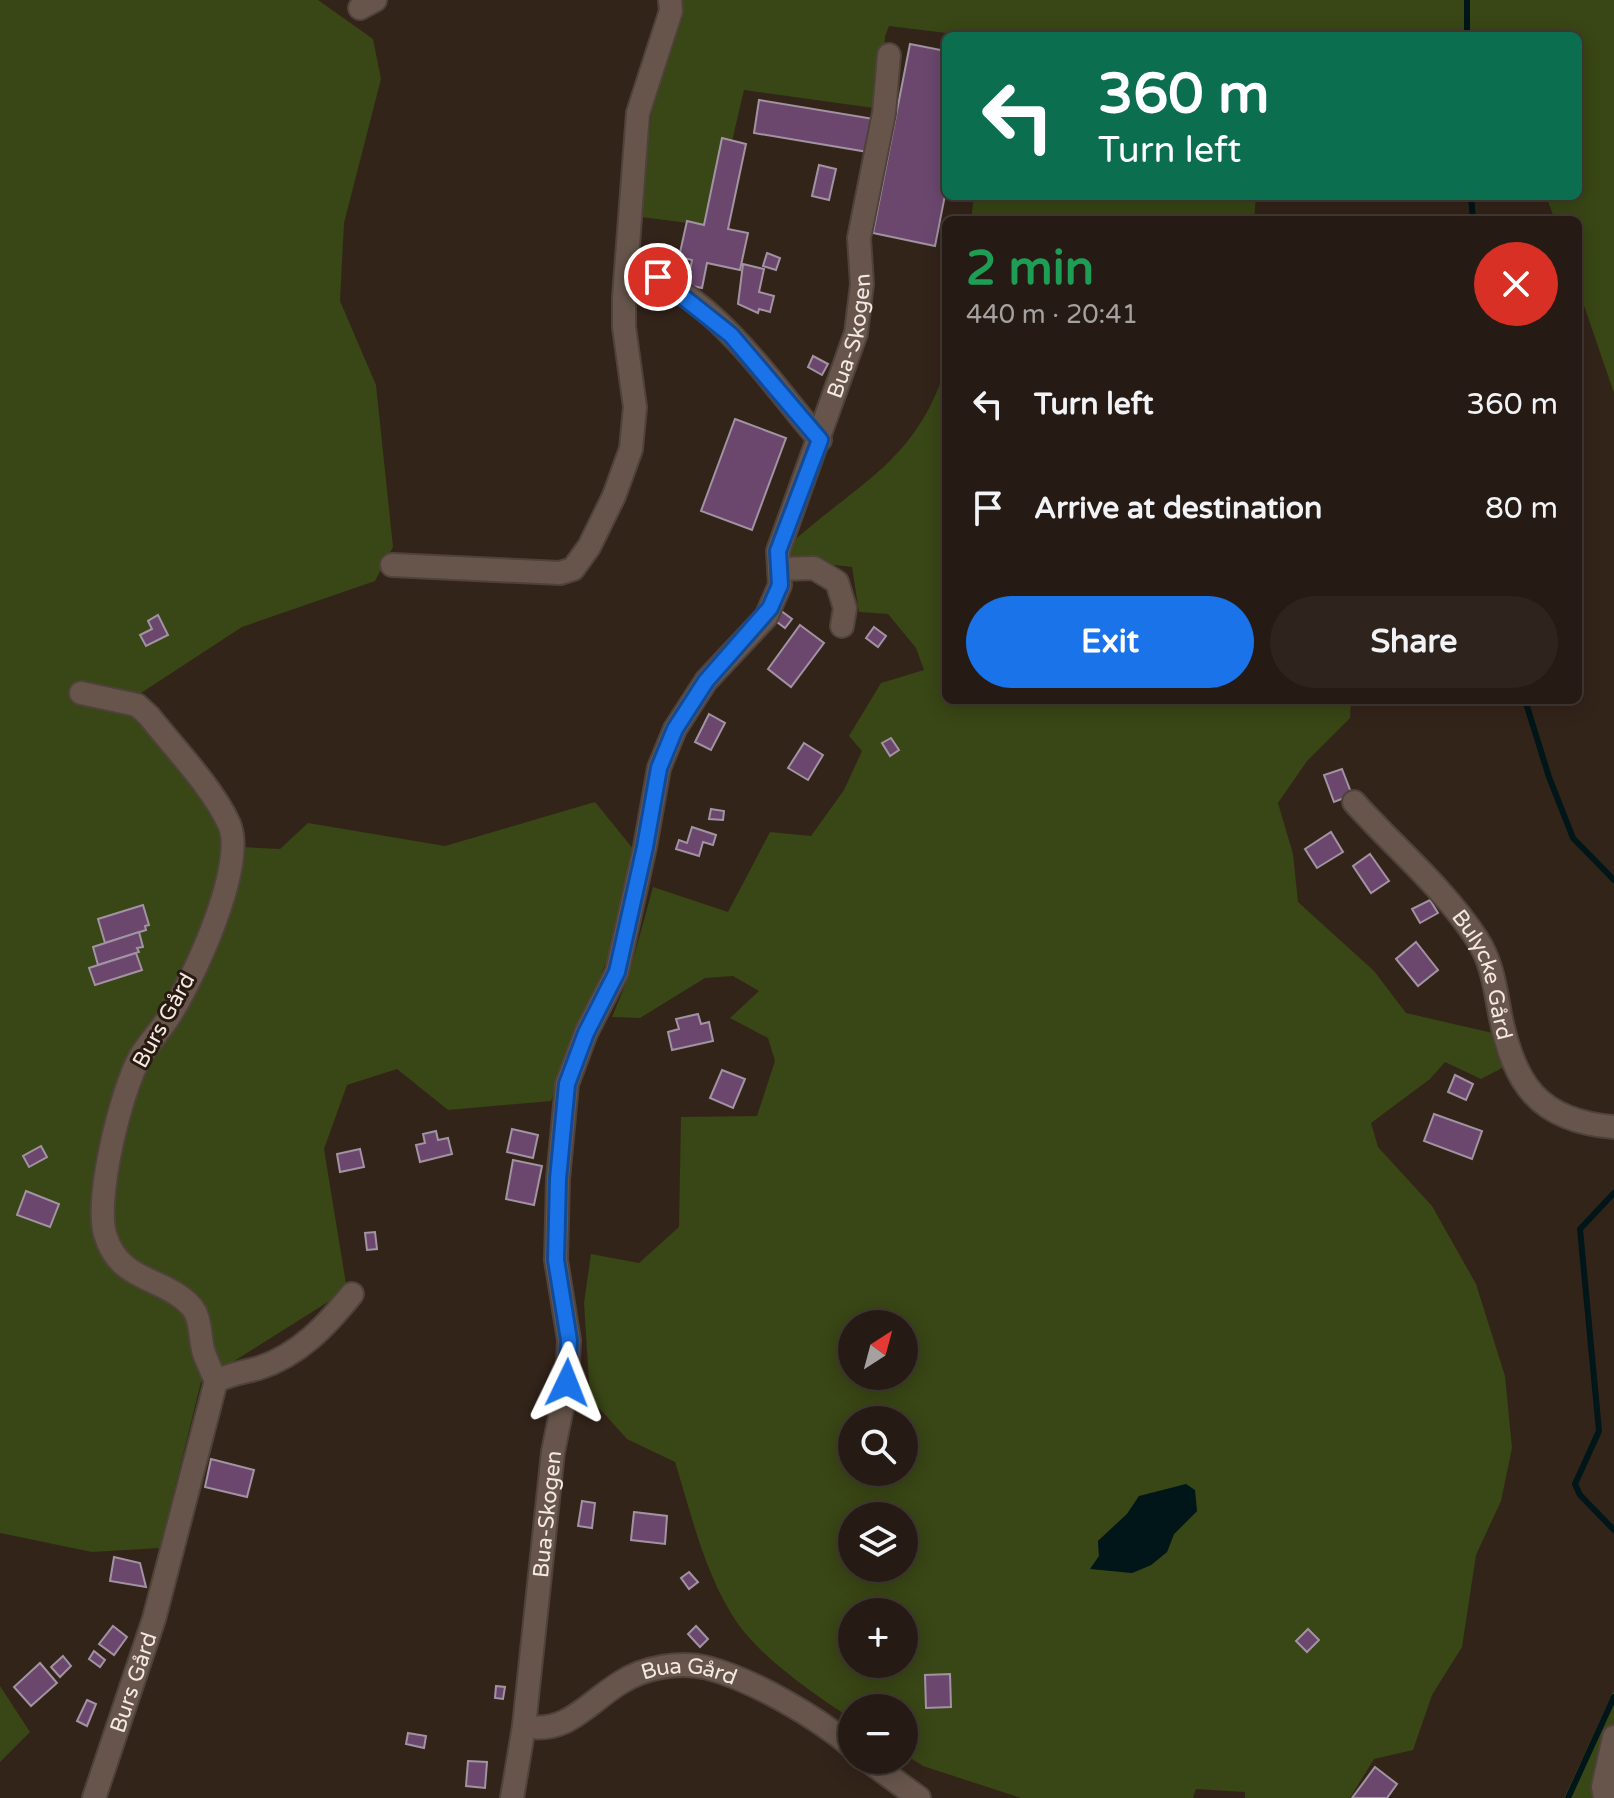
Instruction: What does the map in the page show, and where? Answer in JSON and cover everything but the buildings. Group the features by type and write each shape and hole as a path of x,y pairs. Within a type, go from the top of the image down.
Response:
{"street":[{"path":"392,565 560,573 577,565 614,496 633,439 635,407 624,327 638,113 665,31 670,0"},
{"name":"Bua-Skogen","path":"512,1798 524,1726 545,1512 567,1383 569,1340 556,1260 558,1179 567,1084 586,1033 617,972 659,768 675,729 706,681 766,617 780,585 778,551 856,333 862,284 859,238 884,113 889,55"},
{"path":"627,271 658,277 731,335 820,440"},
{"path":"779,569 814,568 837,582 845,608 842,626"},
{"name":"Burs Gård","path":"81,693 137,705 149,716 217,805 229,825 235,848 224,897 190,974 170,1015 140,1057 108,1163 102,1208 106,1235 117,1258 136,1276 191,1306 198,1320 203,1352 216,1381 154,1619 94,1798"},
{"name":"Bulycke Gård","path":"1354,802 1466,923 1486,954 1518,1076 1529,1093 1552,1111 1614,1127"},
{"path":"216,1381 261,1367 301,1346 322,1331 352,1294"},
{"name":"Bua Gård","path":"524,1726 541,1729 568,1722 620,1682 649,1669 681,1665 708,1668 751,1686 810,1717 838,1737"},
{"path":"1608,1795 1603,1787 1614,1737"},
{"path":"886,1774 919,1798"}],"green space":[{"path":"0,0 318,0 373,39 381,79 344,223 340,301 376,385 393,547 375,581 242,627 141,693 236,826 242,847 280,849 308,823 445,846 595,802 634,850 620,927 551,1101 448,1110 397,1069 347,1085 324,1149 347,1290 201,1382 160,1548 92,1552 0,1533"},
{"path":"676,0 1614,0 1614,393 1582,300 1582,216 1554,216 1548,200 1582,200 1582,32 942,32 889,26 885,36 881,109 744,90 712,226 641,217 653,96"},
{"path":"974,200 1256,200 1254,216 972,216"},
{"path":"942,378 942,704 1351,704 1350,718 1307,761 1278,803 1293,854 1298,902 1374,971 1406,1013 1497,1034 1504,1067 1481,1079 1445,1062 1430,1079 1371,1123 1378,1147 1432,1206 1476,1284 1505,1376 1512,1448 1501,1501 1476,1555 1462,1647 1432,1695 1413,1750 1374,1759 1350,1798 1245,1798 1245,1792 1196,1789 1193,1798 1021,1798 923,1766 918,1763 918,1694 838,1694 838,1710 762,1651 738,1624 717,1586 675,1462 627,1439 590,1398 584,1303 591,1254 639,1263 679,1227 681,1117 757,1116 775,1061 768,1038 730,1018 759,991 733,976 705,978 640,1018 612,1017 628,978 653,887 728,912 770,832 811,836 844,790 862,751 849,736 881,683 924,670 916,648 888,614 859,612 852,567 790,560 791,543 902,448 919,426","holes":["1139,1496 1197,1511 1174,1534 1167,1552 1151,1565 1132,1573 1091,1568 1099,1556 1098,1541 1127,1514"]},
{"path":"0,1686 30,1732 0,1762"},
{"path":"1614,1690 1614,1798 1564,1798"}],"shaded area":[{"path":"1186,1484 1195,1490 1197,1511 1174,1534 1167,1552 1151,1565 1132,1573 1090,1569 1099,1556 1098,1541 1127,1514 1139,1496"}],"waterway":[{"path":"1467,0 1467,32"},
{"path":"1471,200 1473,216"},
{"path":"1526,704 1549,777 1573,838 1614,880"},
{"path":"1614,1193 1580,1229 1599,1431 1575,1484 1580,1495 1614,1530"},
{"path":"1568,1798 1614,1697"}],"route":[{"path":"567,1383 569,1340 556,1260 558,1179 567,1084 586,1033 617,972 659,768 675,729 706,681 766,617 780,585 778,551 820,440 731,335 658,277"}]}
